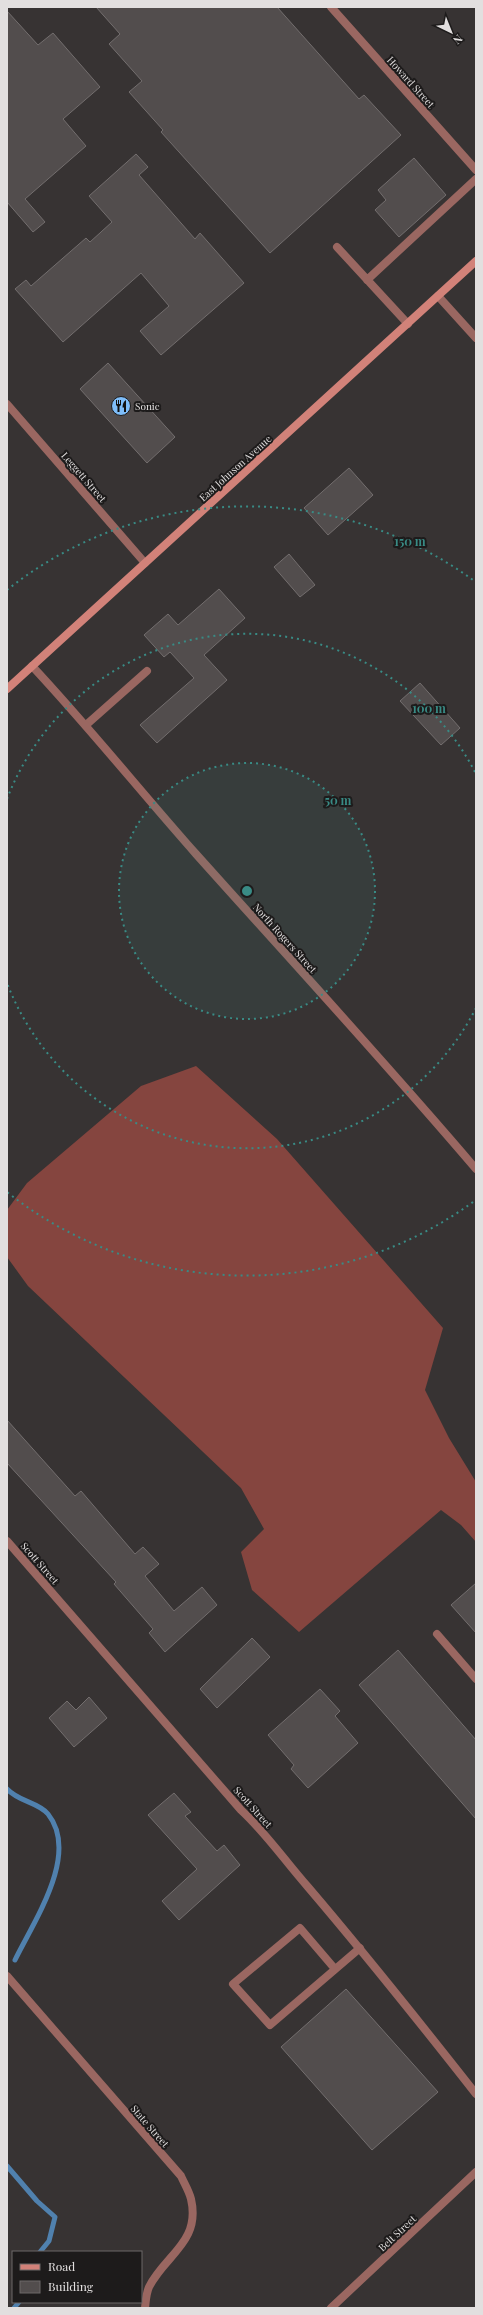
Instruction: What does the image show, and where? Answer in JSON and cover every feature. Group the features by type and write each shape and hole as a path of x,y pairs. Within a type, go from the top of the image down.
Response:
{"main road":[{"name":"East Johnson Avenue","path":"7,689 476,261"}],"street":[{"name":"Howard Street","path":"331,7 476,170"},
{"path":"368,280 476,180"},
{"path":"337,247 408,324"},
{"path":"438,296 476,338"},
{"name":"Leggett Street","path":"7,404 145,563"},
{"name":"North Rogers Street","path":"32,666 86,724 195,852 409,1089 476,1169"},
{"path":"86,724 147,671"},
{"name":"Scott Street","path":"7,1541 241,1810 258,1826 276,1851 360,1948 476,2094"},
{"path":"436,1634 476,1679"},
{"path":"335,1969 300,1928 233,1984 270,2025 360,1948"},
{"name":"State Street","path":"7,1976 180,2176 191,2198 192,2227 181,2247 154,2278 145,2299 145,2308"},
{"name":"Belt Street","path":"331,2308 476,2172"}],"shaded area":[{"path":"196,1066 277,1139 443,1328 425,1390 449,1438 476,1482 476,1542 461,1525 441,1510 299,1632 252,1590 241,1552 264,1529 241,1488 28,1286 7,1257 7,1210 27,1183 141,1086"}],"building":[{"path":"96,7 277,7 359,99 364,95 401,135 270,253 161,132 163,130 129,92 142,81 109,44 120,34"},
{"path":"7,11 38,45 53,33 100,87 63,119 86,146 25,199 45,222 33,232 7,202"},
{"path":"136,154 148,167 139,175 195,239 200,233 244,283 161,355 140,331 169,306 141,273 63,342 15,289 26,280 31,286 86,238 90,242 112,222 89,196"},
{"path":"414,158 446,195 399,237 375,210 386,200 378,190"},
{"name":"Sonic","path":"108,363 175,437 147,463 80,389"},
{"path":"349,468 373,495 328,535 304,508"},
{"path":"289,554 315,585 300,597 274,567"},
{"path":"219,589 245,618 204,655 227,680 157,743 140,725 194,678 170,652 164,657 144,635 168,614 178,625"},
{"path":"420,683 460,728 441,745 400,701"},
{"path":"7,1420 75,1496 81,1491 135,1554 143,1547 159,1564 145,1576 174,1611 202,1587 217,1605 165,1652 149,1633 153,1629 114,1584 116,1582 7,1463"},
{"path":"476,1583 476,1633 451,1605"},
{"path":"252,1638 270,1657 217,1708 200,1689"},
{"path":"398,1650 476,1740 476,1819 359,1685"},
{"path":"320,1689 340,1711 335,1716 358,1743 308,1788 291,1769 294,1765 268,1735"},
{"path":"89,1697 107,1718 74,1747 49,1718 67,1701 76,1710"},
{"path":"174,1793 191,1812 185,1816 217,1851 224,1845 240,1865 179,1920 162,1901 197,1869 148,1815"},
{"path":"346,1989 438,2092 372,2150 281,2047"}],"waterway":[{"path":"7,1789 17,1797 39,1807 48,1814 57,1830 59,1848 57,1867 51,1887 15,1960"},
{"path":"7,2166 37,2201 55,2217 49,2241 41,2251"},
{"path":"14,2308 18,2303"}],"place":[{"name":"Sonic","path":"121,406"}]}
